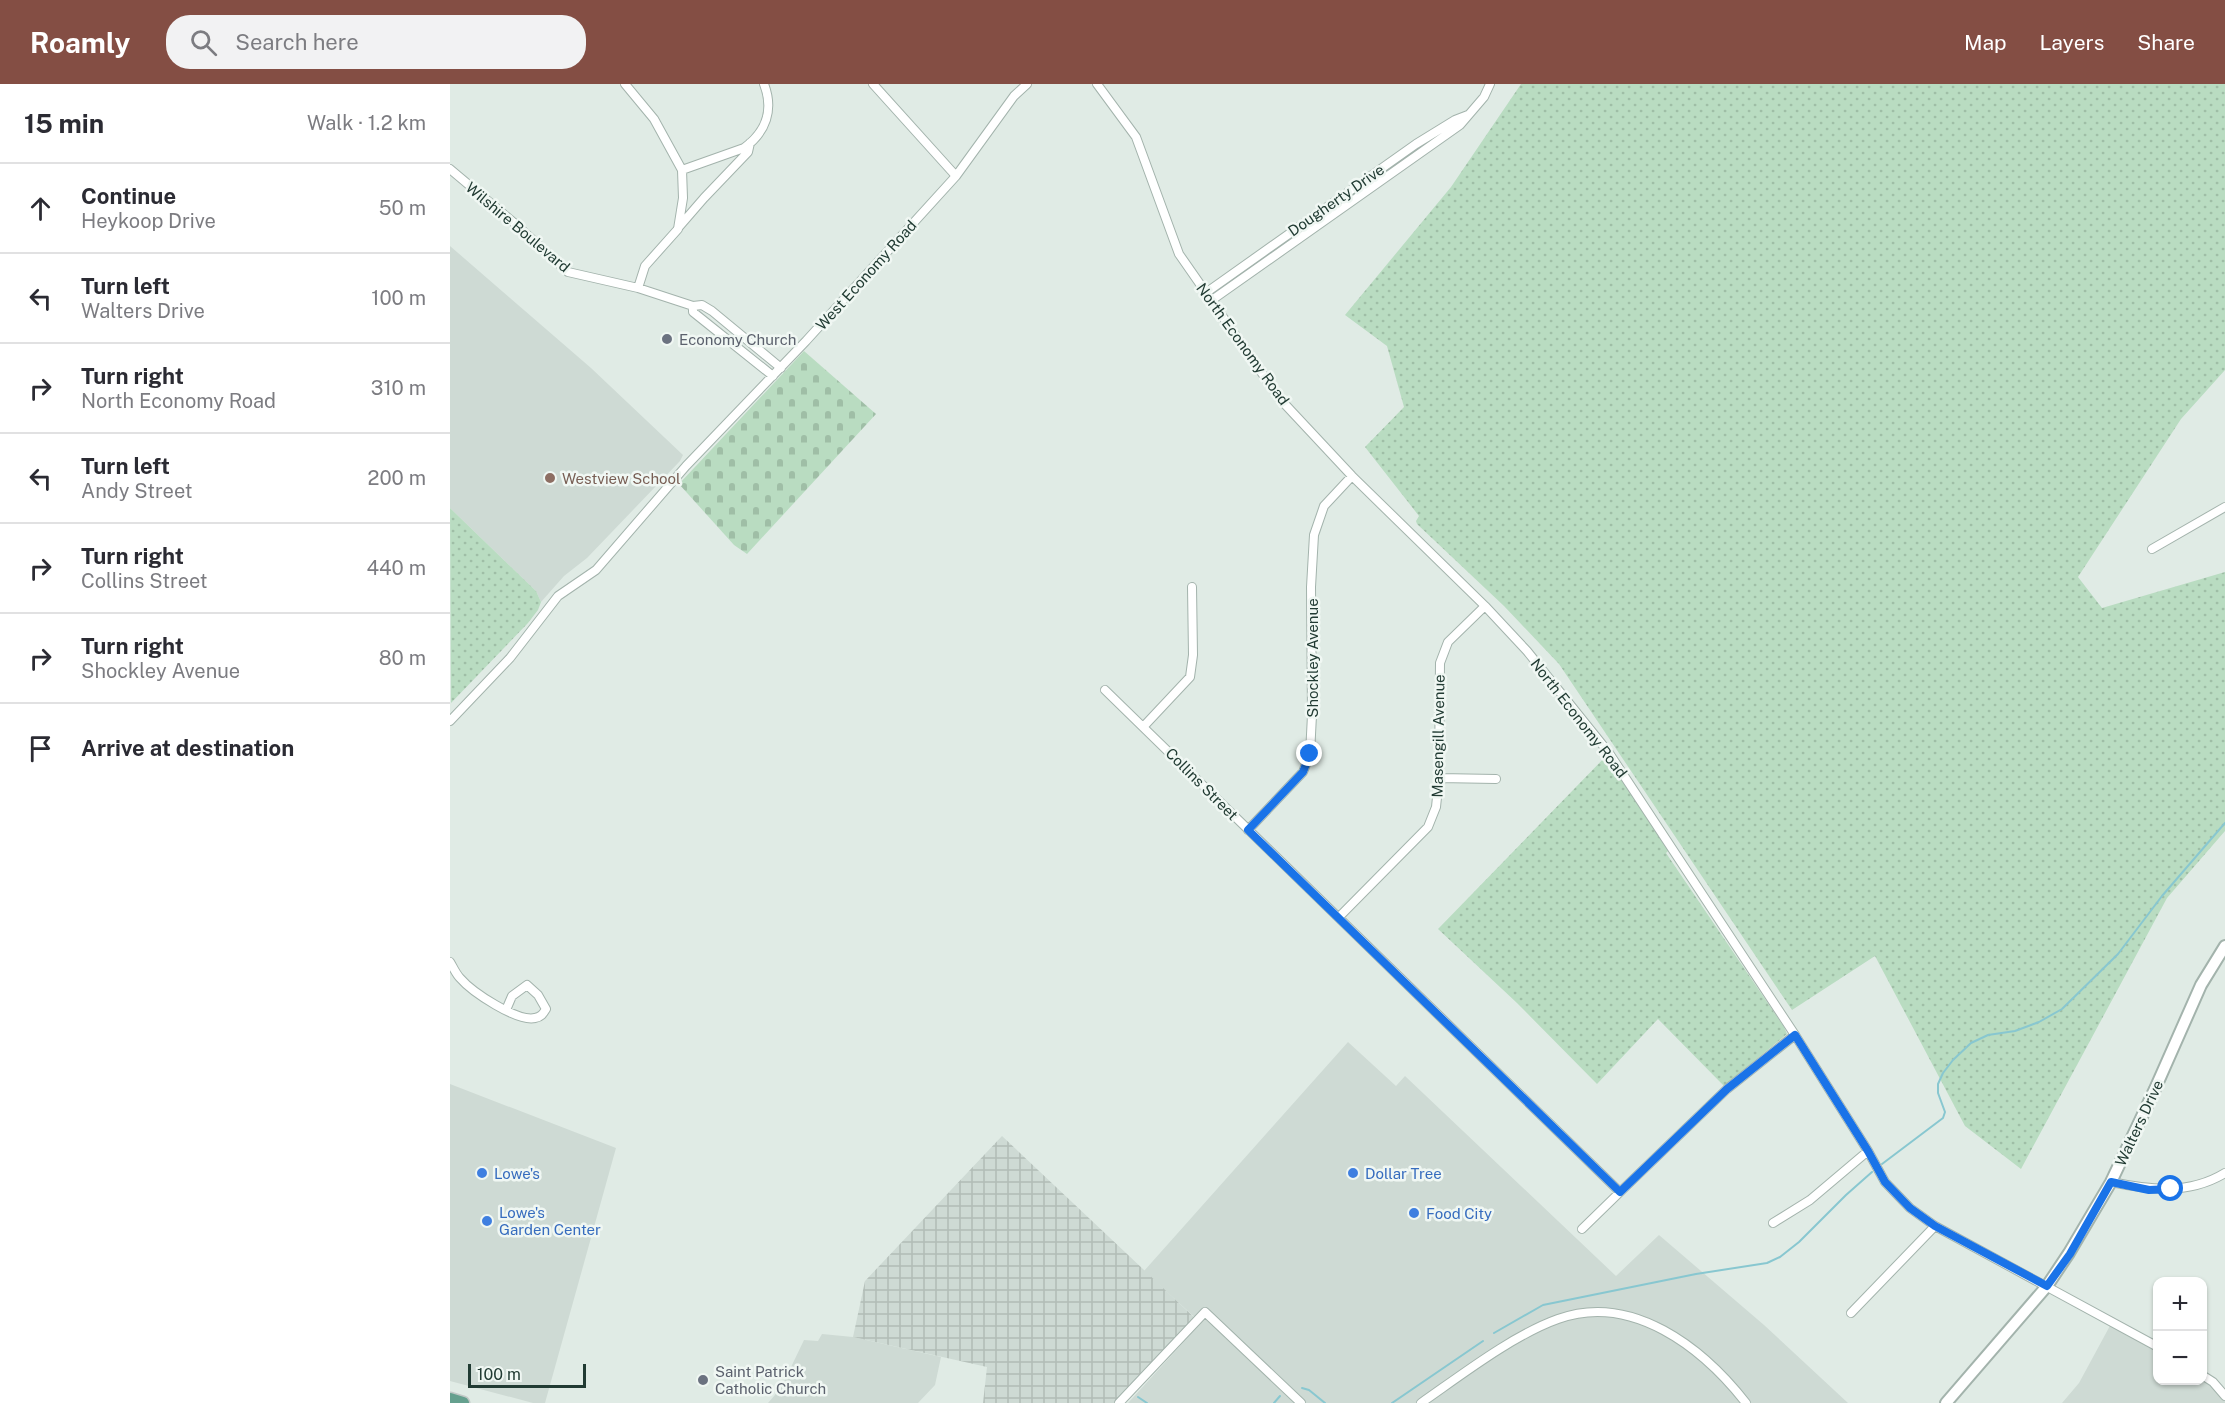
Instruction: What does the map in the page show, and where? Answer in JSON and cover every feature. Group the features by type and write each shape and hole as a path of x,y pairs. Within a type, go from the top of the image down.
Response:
{"main road":[{"path":"450,1399 464,1403"}],"street":[{"path":"625,84 654,119 682,170 683,198 678,229"},
{"path":"682,170 744,148 750,143 764,128 770,100 764,84"},
{"path":"873,84 956,176"},
{"name":"West Economy Road","path":"450,721 510,658 558,596 596,570 686,466 781,368 956,176 1014,96 1027,84"},
{"name":"North Economy Road","path":"1097,84 1136,138 1179,254 1280,399 1352,476 1485,606 1527,651 1610,753 1795,1035 1885,1182 1910,1208 1935,1226 2153,1345"},
{"name":"Dougherty Drive","path":"1212,300 1460,125 1485,97 1490,84"},
{"name":"Dougherty Drive","path":"1206,292 1430,135 1455,120 1469,115"},
{"path":"638,288 645,266 704,198 748,152 750,143"},
{"name":"Wilshire Boulevard","path":"450,169 513,222 568,273 638,288 693,306 702,305 781,368"},
{"path":"1302,224 1308,232"},
{"path":"693,306 693,312 773,376"},
{"name":"Shockley Avenue","path":"1248,830 1303,772 1310,754 1311,587 1314,535 1324,506 1352,476"},
{"path":"2152,549 2225,507"},
{"path":"1144,726 1190,677 1193,655 1192,588"},
{"name":"Masengill Avenue","path":"1339,917 1428,827 1436,807 1439,778 1440,663 1448,642 1485,606"},
{"name":"Collins Street","path":"1106,690 1620,1192"},
{"path":"1439,778 1496,779"},
{"name":"Walters Drive","path":"1946,1403 2047,1286 2070,1254 2111,1182 2201,985 2225,946"},
{"path":"450,962 462,981 486,1000 506,1010 533,1019 541,1016 546,1009 538,995 527,985 512,996 506,1010"},
{"path":"1582,1229 1727,1089 1795,1035"},
{"path":"1773,1223 1810,1200 1868,1151"},
{"path":"2111,1182 2149,1190 2171,1189 2194,1186 2225,1173"},
{"path":"1851,1313 1935,1226"},
{"path":"1119,1403 1205,1312 1295,1401"},
{"path":"1420,1403 1539,1328 1558,1319 1578,1314 1605,1312 1631,1316 1654,1324 1679,1339 1716,1369 1746,1403"},
{"path":"2207,1378 2225,1396"}],"shaded area":[{"path":"450,246 591,368 683,455 680,461 587,558 564,576 541,602 536,591 450,508"},
{"path":"1348,1042 1396,1086 1405,1076 1616,1276 1659,1235 1764,1325 1848,1403 1128,1403 1201,1323 1144,1271"},
{"path":"450,1084 616,1148 545,1403 533,1403 450,1381"},
{"path":"1002,1136 1197,1320 1119,1403 983,1403 987,1367 853,1337 865,1281"},
{"path":"2112,1322 2153,1345 2153,1385 2207,1385 2207,1379 2225,1396 2225,1403 2062,1403 2079,1383"},
{"path":"822,1334 853,1337 941,1357 935,1385 918,1403 768,1403 781,1388 804,1340 818,1341"}],"green space":[{"path":"1521,84 2225,84 2225,370 2181,419 2078,577 2102,608 2225,572 2225,831 2167,898 2021,1169 1965,1126 1875,956 1792,1010 1559,664 1504,606 1417,524 1419,516 1365,447 1404,407 1387,346 1345,315 1451,187"},
{"path":"804,351 876,414 747,554 734,545 679,484"},
{"path":"450,508 536,591 541,602 528,623 451,703"},
{"path":"1609,753 1672,847 1666,853 1787,1034 1724,1086 1658,1019 1597,1084 1517,1003 1438,929"}],"waterway":[{"path":"1882,1164 1943,1118 1945,1112 1938,1093 1938,1084 1953,1060 1971,1043 1988,1035 2015,1031 2039,1022 2062,1009 2118,954 2162,896 2225,823"},
{"path":"1494,1333 1543,1305 1696,1274 1767,1263 1780,1257 1799,1242 1872,1172"},
{"path":"1392,1403 1483,1341"},
{"path":"1302,1388 1309,1390 1325,1403"},
{"path":"1274,1403 1280,1396"},
{"path":"1138,1397 1147,1403"}],"place":[{"name":"Economy Church","path":"667,339"},
{"name":"Westview School","path":"550,478"},
{"name":"Lowe's","path":"482,1173"},
{"name":"Dollar Tree","path":"1353,1173"},
{"name":"Food City","path":"1414,1213"},
{"name":"Lowe's Garden Center","path":"487,1221"},
{"name":"Saint Patrick Catholic Church","path":"703,1380"}],"route":[{"path":"1310,754 1303,772 1248,830 1620,1192 1727,1089 1795,1035 1885,1182 1910,1208 1935,1226 2047,1286 2070,1254 2111,1182 2149,1190 2171,1189"}]}
